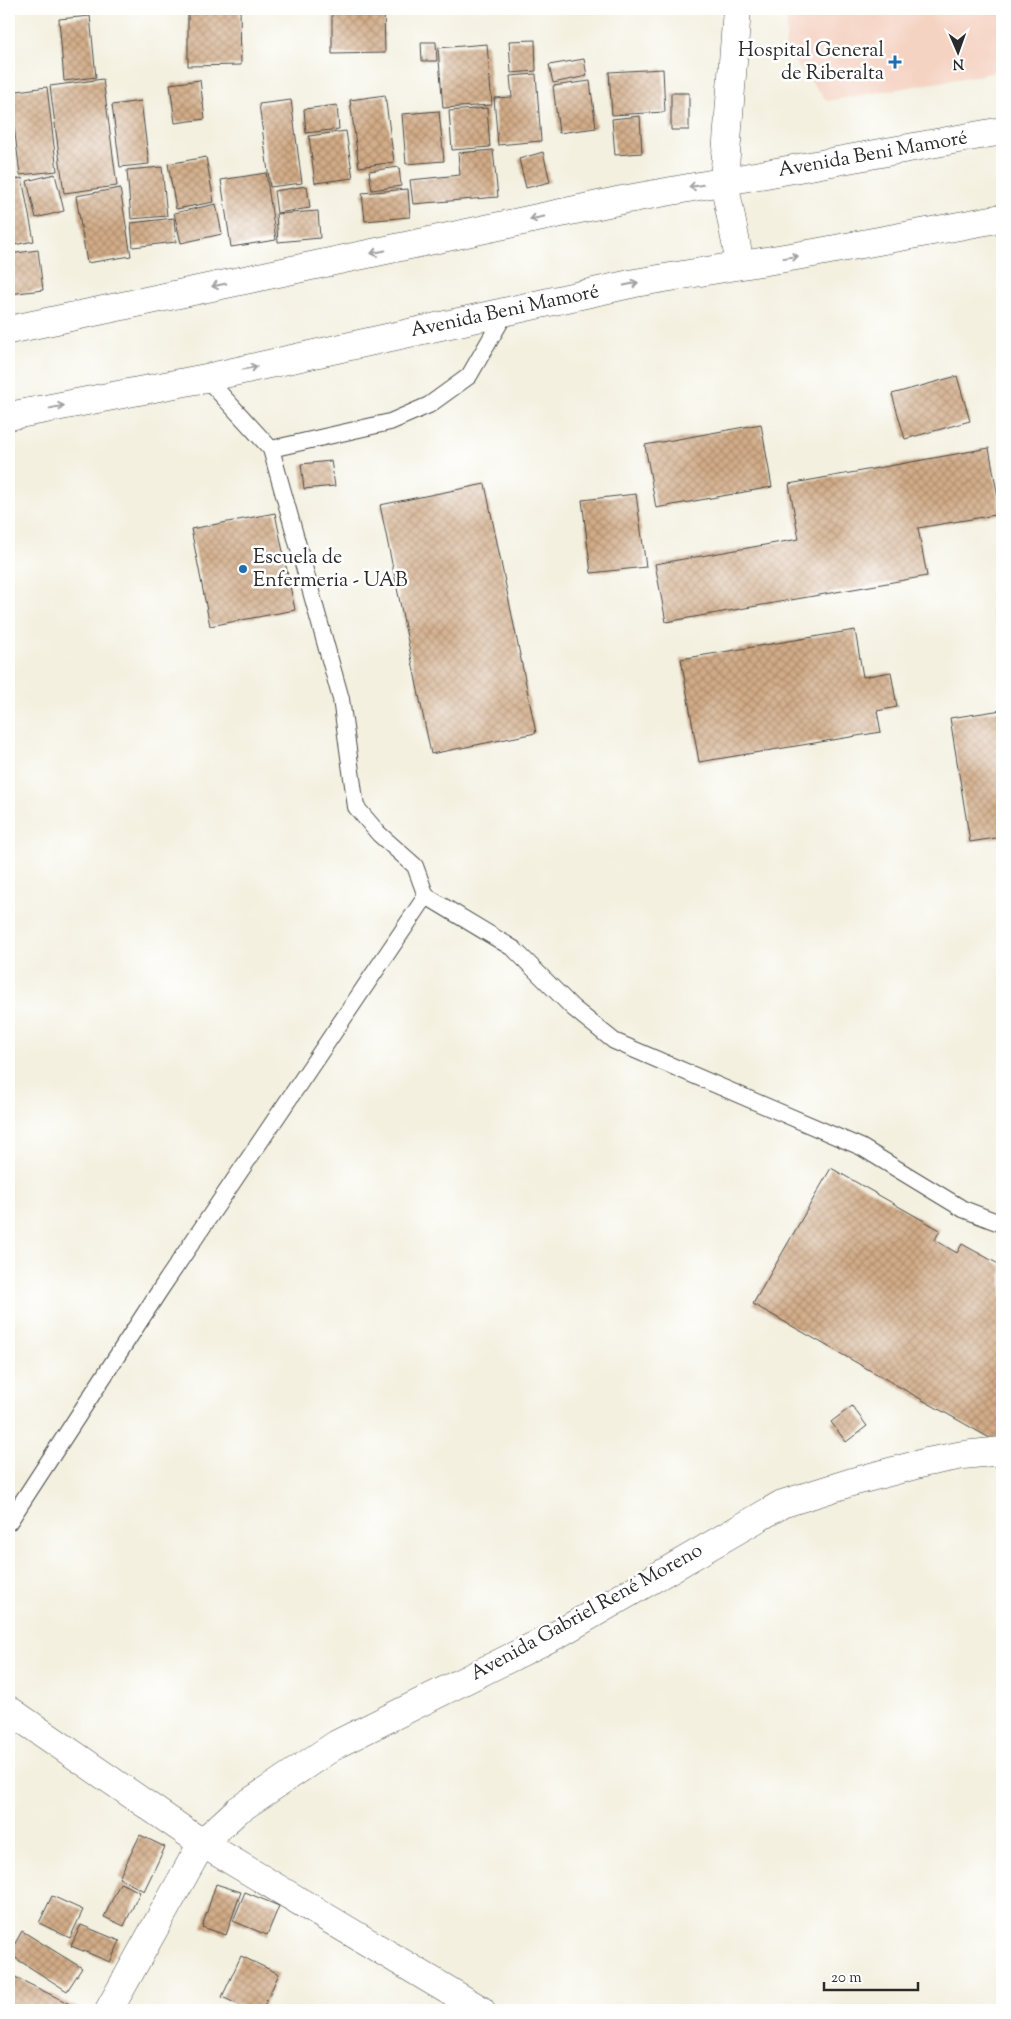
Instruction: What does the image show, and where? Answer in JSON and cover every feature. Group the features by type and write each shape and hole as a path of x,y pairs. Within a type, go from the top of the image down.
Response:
{"street":[{"path":"737,9 724,181 740,264"},
{"name":"Avenida Beni Mamoré","path":"9,330 612,202 1002,131"},
{"name":"Avenida Beni Mamoré","path":"9,416 206,378 635,284 1002,218"},
{"name":"Avenida Gabriel René Moreno","path":"109,2010 202,1843 238,1810 338,1744 560,1634 782,1504 852,1482 927,1462 963,1455 1002,1451"},
{"path":"9,1710 202,1843 481,2010"}],"lane":[{"path":"271,449 390,422 429,405 469,376 506,312"},
{"path":"206,378 271,449 340,699 356,807 379,834 415,866 426,896 514,949 573,1008 614,1041 861,1147 963,1209 1002,1224"},
{"path":"9,1522 160,1290 426,896"}],"shaded area":[{"name":"Hospital General de Riberalta","path":"788,9 1002,9 1002,43 993,73 827,101 785,51"}],"building":[{"path":"188,9 240,9 241,65 188,66"},
{"path":"332,9 384,9 385,53 332,54"},
{"path":"90,16 96,77 64,81 59,19"},
{"path":"535,40 536,71 511,73 509,41"},
{"path":"421,42 436,42 437,61 422,61"},
{"path":"487,44 492,105 443,108 438,48"},
{"path":"584,59 587,76 553,83 549,65"},
{"path":"663,69 665,112 612,115 609,72"},
{"path":"536,74 541,141 498,145 494,98 512,97 510,76"},
{"path":"103,79 117,186 64,193 50,86"},
{"path":"200,80 205,119 175,123 170,84"},
{"path":"590,81 596,128 559,133 553,86"},
{"path":"47,87 57,171 20,175 10,92"},
{"path":"671,93 689,93 689,130 671,130"},
{"path":"385,95 394,162 359,167 350,100"},
{"path":"291,100 302,183 270,187 259,104"},
{"path":"141,101 149,164 120,167 112,105"},
{"path":"337,105 339,129 306,133 304,109"},
{"path":"487,108 490,147 452,150 449,111"},
{"path":"439,111 444,161 406,164 402,114"},
{"path":"640,116 642,153 615,155 612,119"},
{"path":"346,131 353,178 315,183 309,136"},
{"path":"493,150 498,197 413,204 410,180 460,175 458,153"},
{"path":"543,152 550,182 526,188 519,159"},
{"path":"206,157 214,202 176,209 168,164"},
{"path":"162,167 167,216 131,219 127,170"},
{"path":"399,167 401,186 372,190 369,171"},
{"path":"266,173 276,240 231,247 221,180"},
{"path":"55,174 64,211 36,218 27,181"},
{"path":"22,178 34,241 9,246 9,181"},
{"path":"307,186 310,208 277,213 274,191"},
{"path":"120,188 131,256 87,263 76,196"},
{"path":"408,189 410,217 365,221 362,193"},
{"path":"216,204 222,234 181,243 174,213"},
{"path":"318,211 320,238 278,242 276,214"},
{"path":"174,218 176,242 133,247 131,223"},
{"path":"38,250 43,290 9,294 9,254"},
{"path":"957,376 970,421 905,439 892,394"},
{"path":"761,424 772,487 656,508 645,445"},
{"path":"989,448 1001,514 918,528 927,576 666,622 655,564 799,539 789,484"},
{"path":"331,461 335,486 304,489 301,464"},
{"path":"485,484 536,733 431,754 380,505"},
{"path":"636,494 646,567 591,573 582,500"},
{"name":"Escuela de Enfermeria - UAB","path":"275,513 295,610 210,626 191,529"},
{"path":"855,630 863,677 891,672 897,707 877,711 881,732 699,762 681,659"},
{"path":"1002,710 1002,837 970,842 950,718"},
{"path":"831,1168 940,1230 935,1240 957,1253 962,1244 1002,1266 1002,1445 753,1304"},
{"path":"852,1406 867,1426 846,1442 831,1422"},
{"path":"140,1835 165,1847 144,1891 119,1878"},
{"path":"120,1883 140,1892 124,1926 104,1917"},
{"path":"216,1884 241,1892 226,1935 202,1927"},
{"path":"245,1892 279,1906 267,1935 233,1921"},
{"path":"52,1896 83,1910 70,1938 39,1923"},
{"path":"81,1925 120,1941 110,1962 71,1946"},
{"path":"22,1931 82,1968 67,1991 9,1954"},
{"path":"241,1956 279,1974 262,2010 250,2010 222,1997"},
{"path":"9,1974 82,2010 9,2010"}],"place":[{"name":"Hospital General de Riberalta","path":"895,62"},
{"name":"Escuela de Enfermeria - UAB","path":"243,569"}]}
